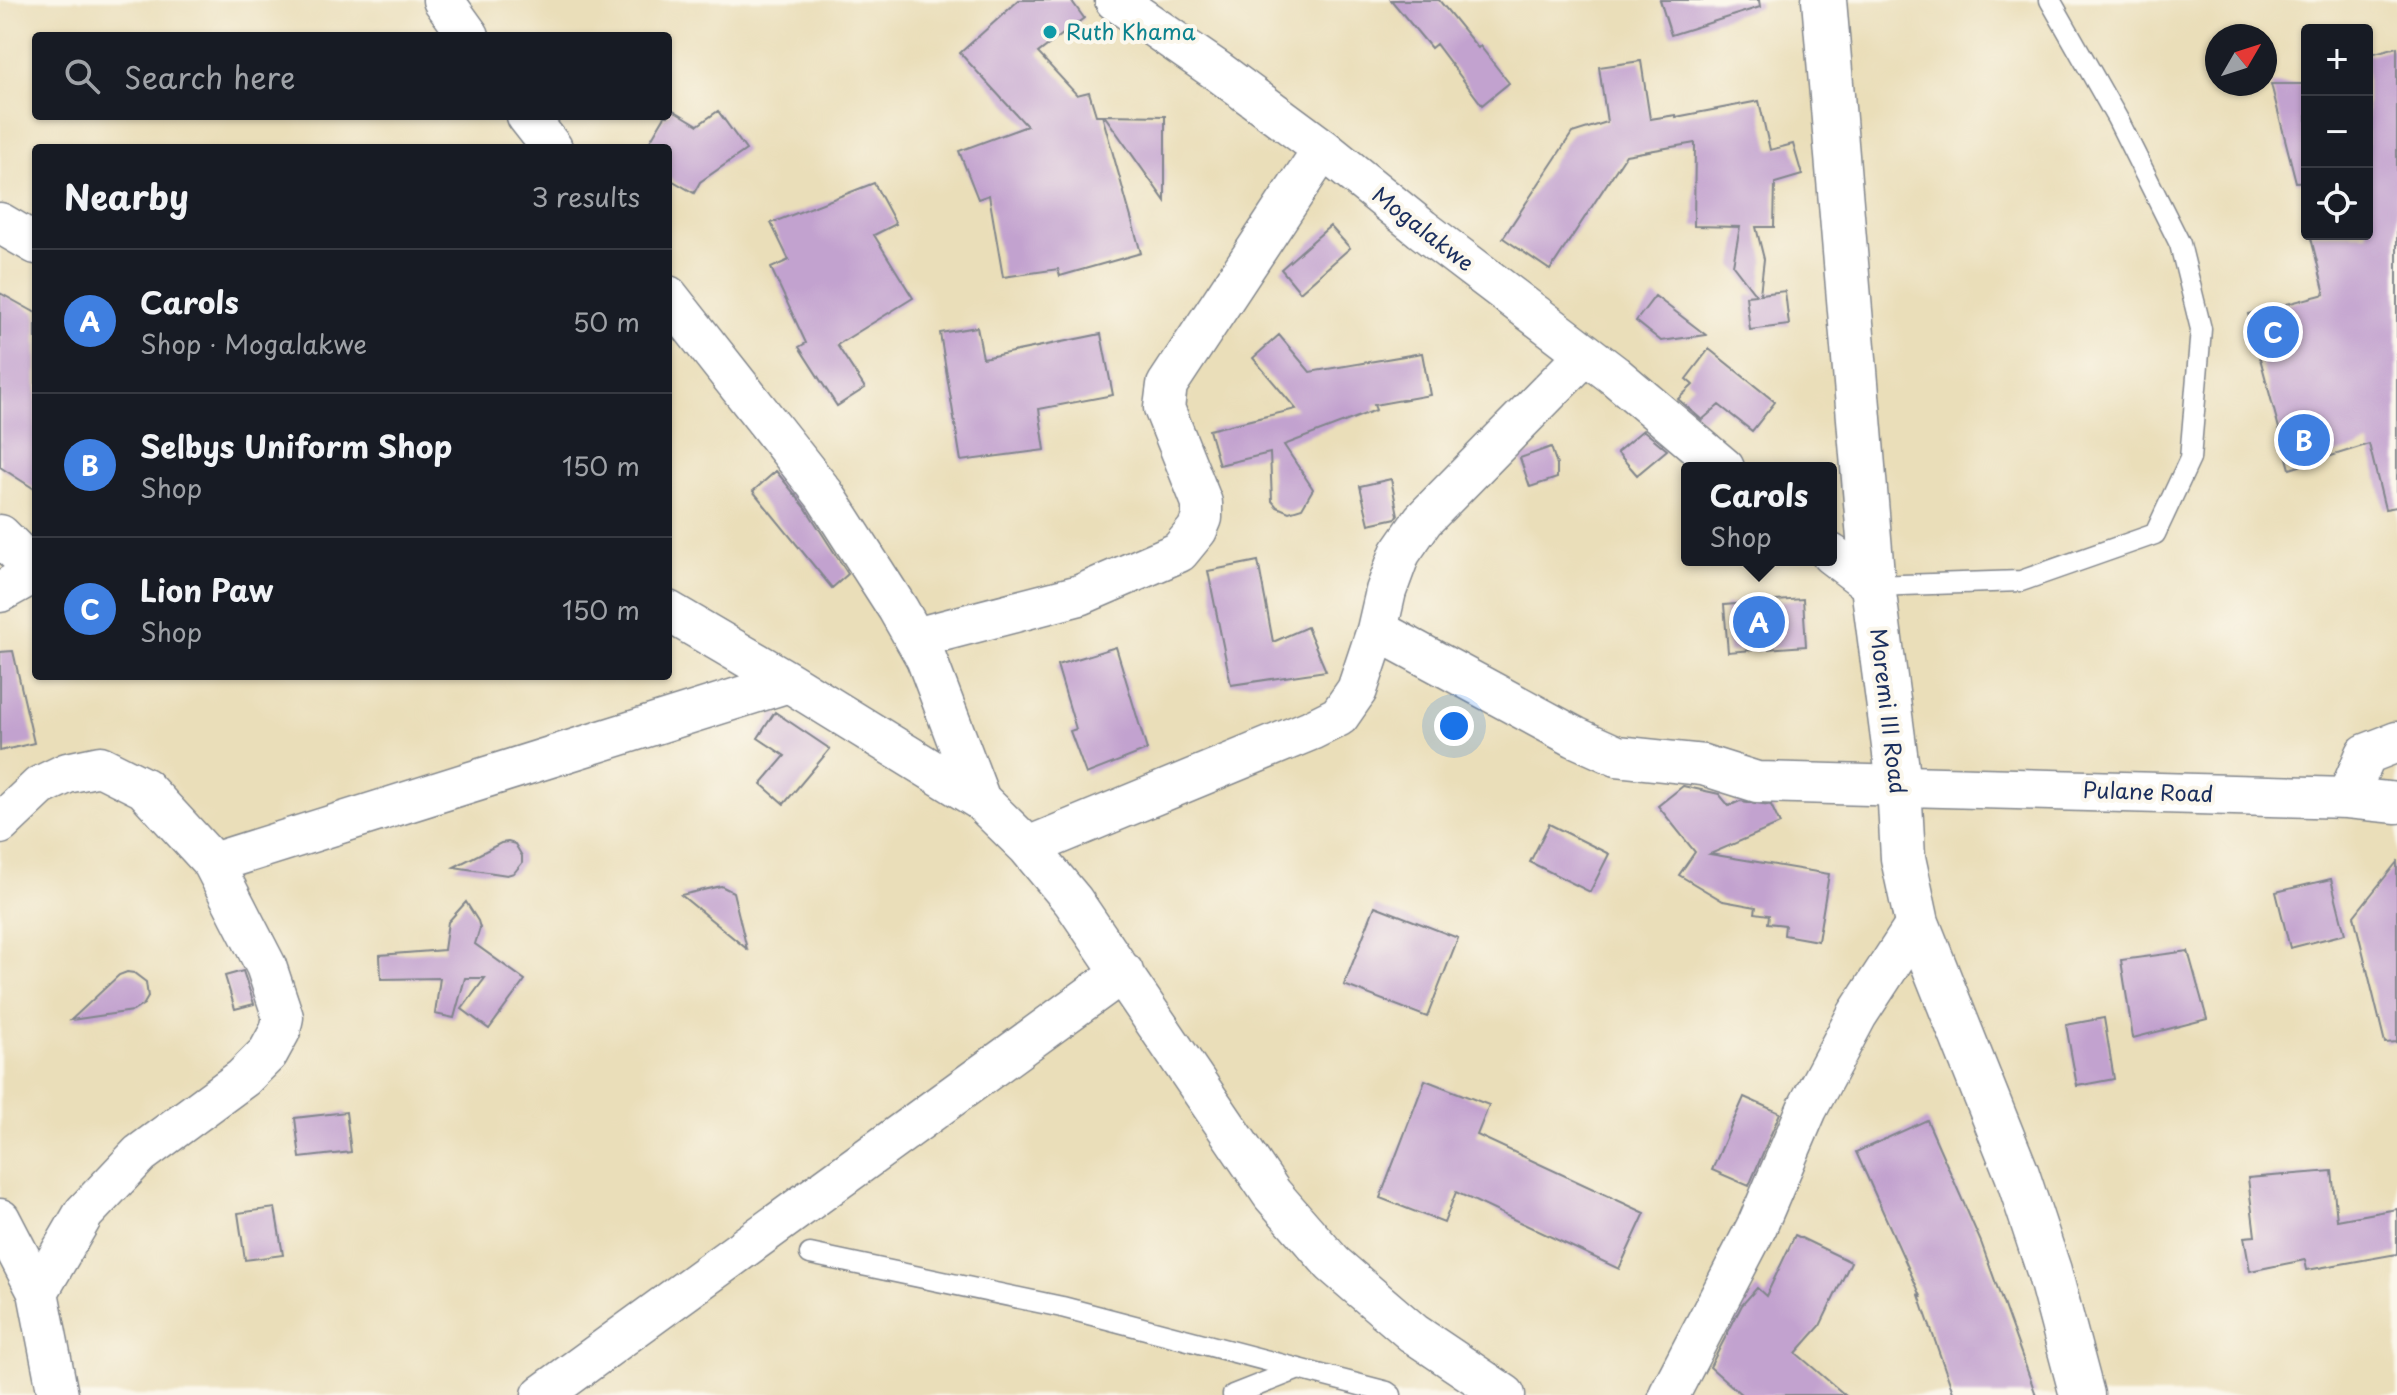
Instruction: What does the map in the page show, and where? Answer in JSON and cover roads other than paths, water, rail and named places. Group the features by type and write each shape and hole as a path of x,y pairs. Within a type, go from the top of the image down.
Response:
{"street":[{"path":"443,0 466,32"},
{"name":"Mogalakwe","path":"1115,0 1323,149 1586,354 1717,462"},
{"name":"Moremi III Road","path":"1824,0 1873,586 1899,784 1903,858 1917,923 2017,1174 2049,1271 2082,1395"},
{"path":"915,638 1080,595 1179,552 1197,530 1202,518 1202,503 1164,408 1167,385 1323,149"},
{"path":"0,223 32,242"},
{"path":"672,301 824,494 915,638 926,658 980,800"},
{"path":"1028,847 1339,716 1357,690 1400,553 1423,520 1586,354"},
{"path":"0,535 32,567"},
{"path":"1837,559 1873,586"},
{"path":"0,592 32,573"},
{"path":"672,613 980,800 1028,847 1073,901 1272,1194 1333,1264 1413,1333 1505,1395"},
{"name":"Pulane Road","path":"1377,630 1575,737 1617,756 1703,765 1757,782 2347,798 2397,803"},
{"path":"213,863 789,682"},
{"path":"2347,798 2366,754 2397,742"},
{"path":"0,824 40,786 67,773 100,766 144,788 213,863 266,966 283,1017 280,1031 268,1053 243,1078 140,1154 84,1213 38,1292"},
{"path":"1669,1395 1757,1226 1807,1109 1857,1015 1917,923"},
{"path":"542,1395 1123,972"},
{"path":"0,1219 38,1292 46,1389"}],"lane":[{"path":"1873,586 2021,581 2155,534 2190,459 2201,329 2180,244 2117,118 2050,0"},
{"path":"810,1254 1062,1307 1391,1395"},
{"path":"1233,1395 1299,1369"}],"place":[{"name":"Ruth Khama","path":"1050,32"},
{"name":"Lion Paw","path":"2273,332"},
{"name":"Selbys Uniform Shop","path":"2304,440"},
{"name":"Carols","path":"1759,622"}]}
